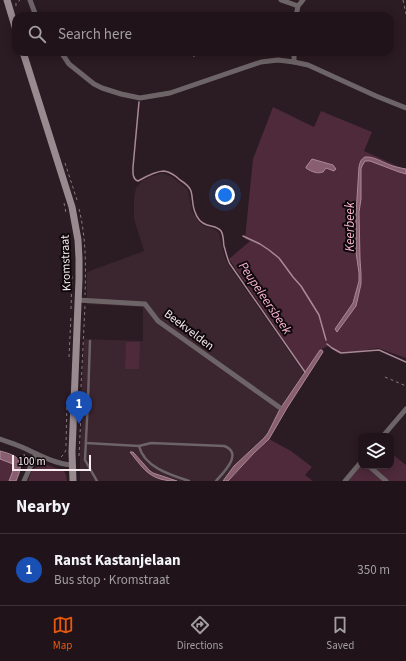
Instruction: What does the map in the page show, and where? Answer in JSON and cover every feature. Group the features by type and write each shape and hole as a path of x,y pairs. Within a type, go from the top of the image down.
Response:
{"main road":[{"path":"7,0 12,17"},
{"name":"Kromstraat","path":"24,56 72,207 78,240 82,300 74,398 73,481"}],"street":[{"path":"30,0 34,12"},
{"path":"281,0 298,6"},
{"path":"297,12 298,6 303,0"},
{"path":"64,56 69,64 94,84 121,94 140,98 170,93 261,62 278,60 308,65 406,108"},
{"path":"294,56 294,62"},
{"name":"Beekvelden","path":"82,300 145,304 158,320 279,407"},
{"path":"386,433 406,409"},
{"path":"0,439 65,465 72,465"},
{"path":"24,481 36,454"},
{"path":"345,481 358,466"},
{"path":"372,469 386,481"}],"lane":[{"path":"90,341 85,460 98,481"},
{"path":"74,398 88,399"},
{"path":"86,443 139,446 151,443 224,446 231,451 231,462 216,481"},
{"path":"139,446 141,454 155,467 161,471 189,481"}],"path":[{"path":"15,0 16,6"},
{"path":"16,3 20,0"},
{"path":"403,0 406,14"},
{"path":"63,159 77,202"},
{"path":"63,200 67,214"},
{"path":"66,445 74,398 82,384 82,300 86,257 84,231 79,210"},
{"path":"69,358 72,274"},
{"path":"385,377 406,386"},
{"path":"74,398 81,414 79,460"},
{"path":"18,445 23,452 29,470 44,462"},
{"path":"60,458 66,450"}],"shaded area":[{"path":"273,107 314,127 321,111 372,132 364,151 406,170 406,358 378,348 338,353 328,346 320,350 306,372 229,259 250,241 245,239 253,159"},
{"path":"365,157 374,158 392,166 406,169 406,174 370,161 365,161 362,166 359,212 361,284 356,306 337,332 335,329 353,303 359,281 356,252 356,214 359,167 361,161"},
{"path":"312,159 333,165 336,169 334,171 326,168 323,172 312,172 306,167"},
{"path":"163,173 172,177 188,190 192,211 200,223 216,230 219,233 228,264 304,373 280,409 268,433 253,447 225,481 80,481 84,339 143,341 143,307 87,304 87,272 144,251 134,219 134,197 136,188 142,181 149,177"},
{"path":"126,342 140,342 139,369 125,369"},
{"path":"320,350 323,352 269,439 228,481 223,481 234,466 268,433 280,409"},
{"path":"269,439 291,451 312,467 305,475 313,481 228,481"},
{"path":"0,451 12,455 19,460 20,469 16,481 9,481 14,468 13,464 0,459"},
{"path":"130,452 133,452 153,473 177,481 168,481 149,474"},
{"path":"394,455 406,465 406,481 348,481 358,469 394,469"},
{"path":"0,459 13,464 14,468 9,481 0,481"},
{"path":"42,463 64,471 67,481 28,481 32,470"}],"waterway":[{"name":"Peupeleersbeek","path":"139,102 133,167 133,175 135,179 138,181 154,173 164,171 173,174 188,186 191,191 194,209 198,218 201,222 216,227 221,231 227,258 230,264 305,372"},
{"path":"243,236 260,244 279,258 301,286 319,315 326,340"},
{"path":"327,344 341,353 379,350 406,362"}],"place":[{"name":"Ranst Kastanjelaan","path":"79,424"}],"water label":[{"name":"Keerbeek","path":"350,227"}]}
